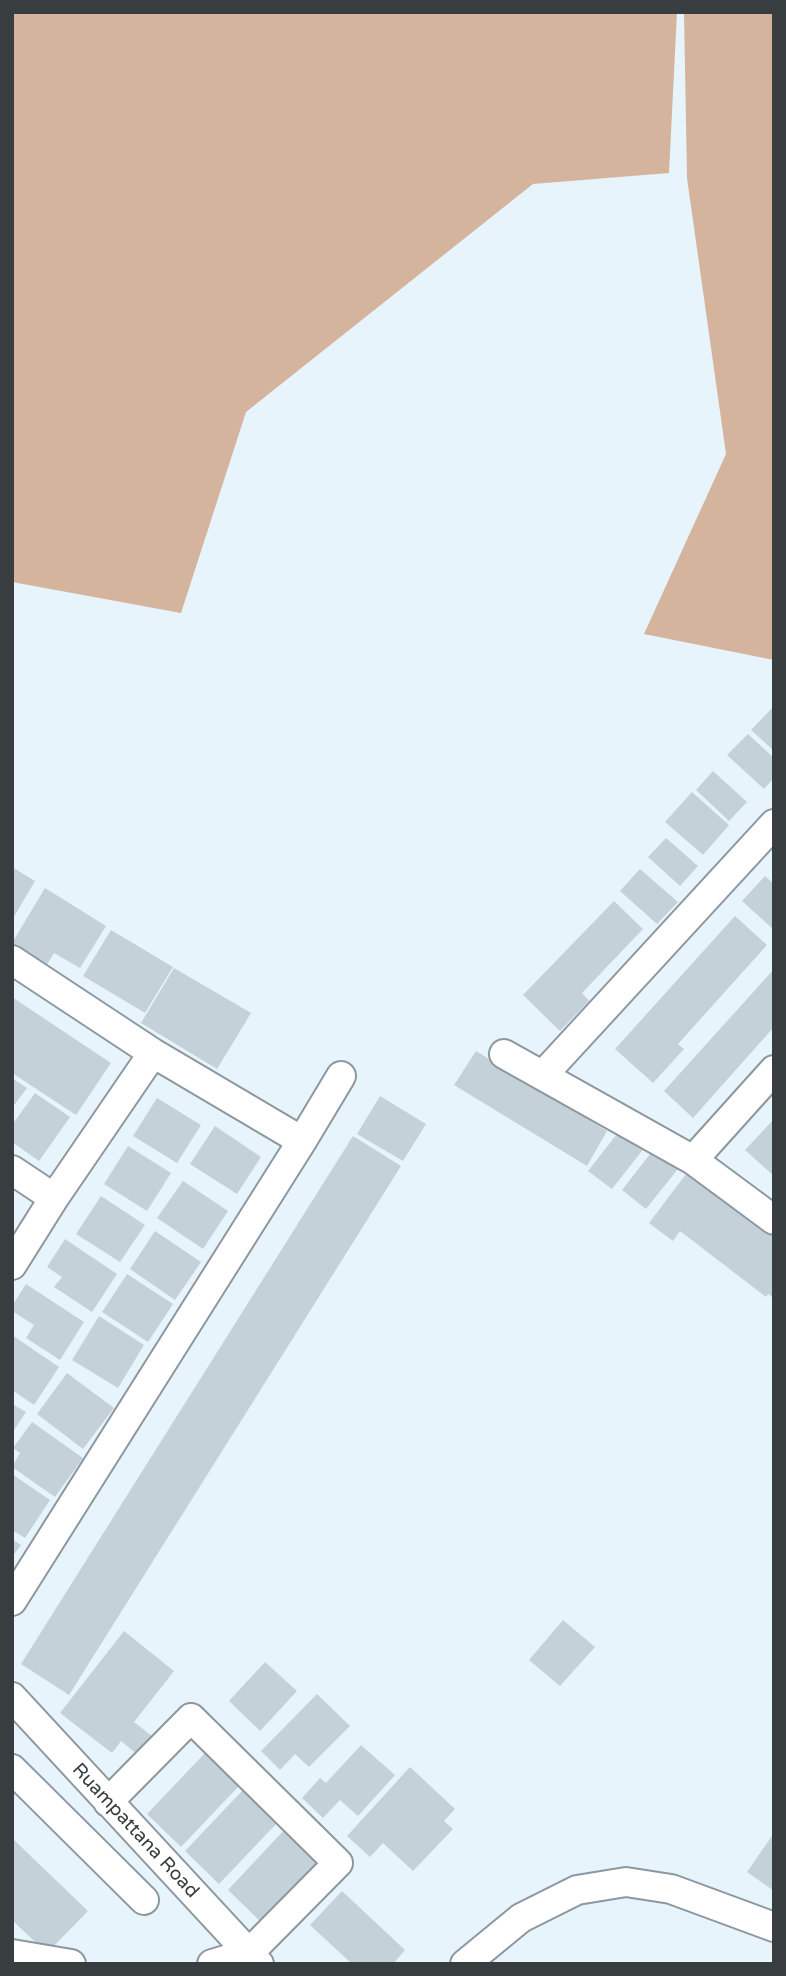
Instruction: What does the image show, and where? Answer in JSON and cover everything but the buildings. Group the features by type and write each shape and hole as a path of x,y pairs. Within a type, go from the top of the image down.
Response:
{"street":[{"path":"543,1075 774,824"},
{"path":"12,960 153,1053 302,1141"},
{"path":"12,1265 54,1198 153,1053"},
{"path":"504,1054 693,1160 774,1220"},
{"path":"693,1160 774,1070"},
{"path":"12,1601 341,1076"},
{"path":"12,1170 54,1198"},
{"name":"Ruampattana Road","path":"12,1697 254,1958"},
{"path":"107,1802 191,1718 338,1863 254,1958 212,1964"},
{"path":"12,1769 144,1900"},
{"path":"101,1857 131,1827"},
{"path":"465,1964 532,1912 577,1890 626,1882 671,1889 774,1927"},
{"path":"12,1954 71,1964"}],"shaded area":[{"path":"12,12 677,12 669,173 533,184 246,412 181,613 12,582"},
{"path":"684,12 774,12 774,660 644,634 726,454 687,178"}]}
